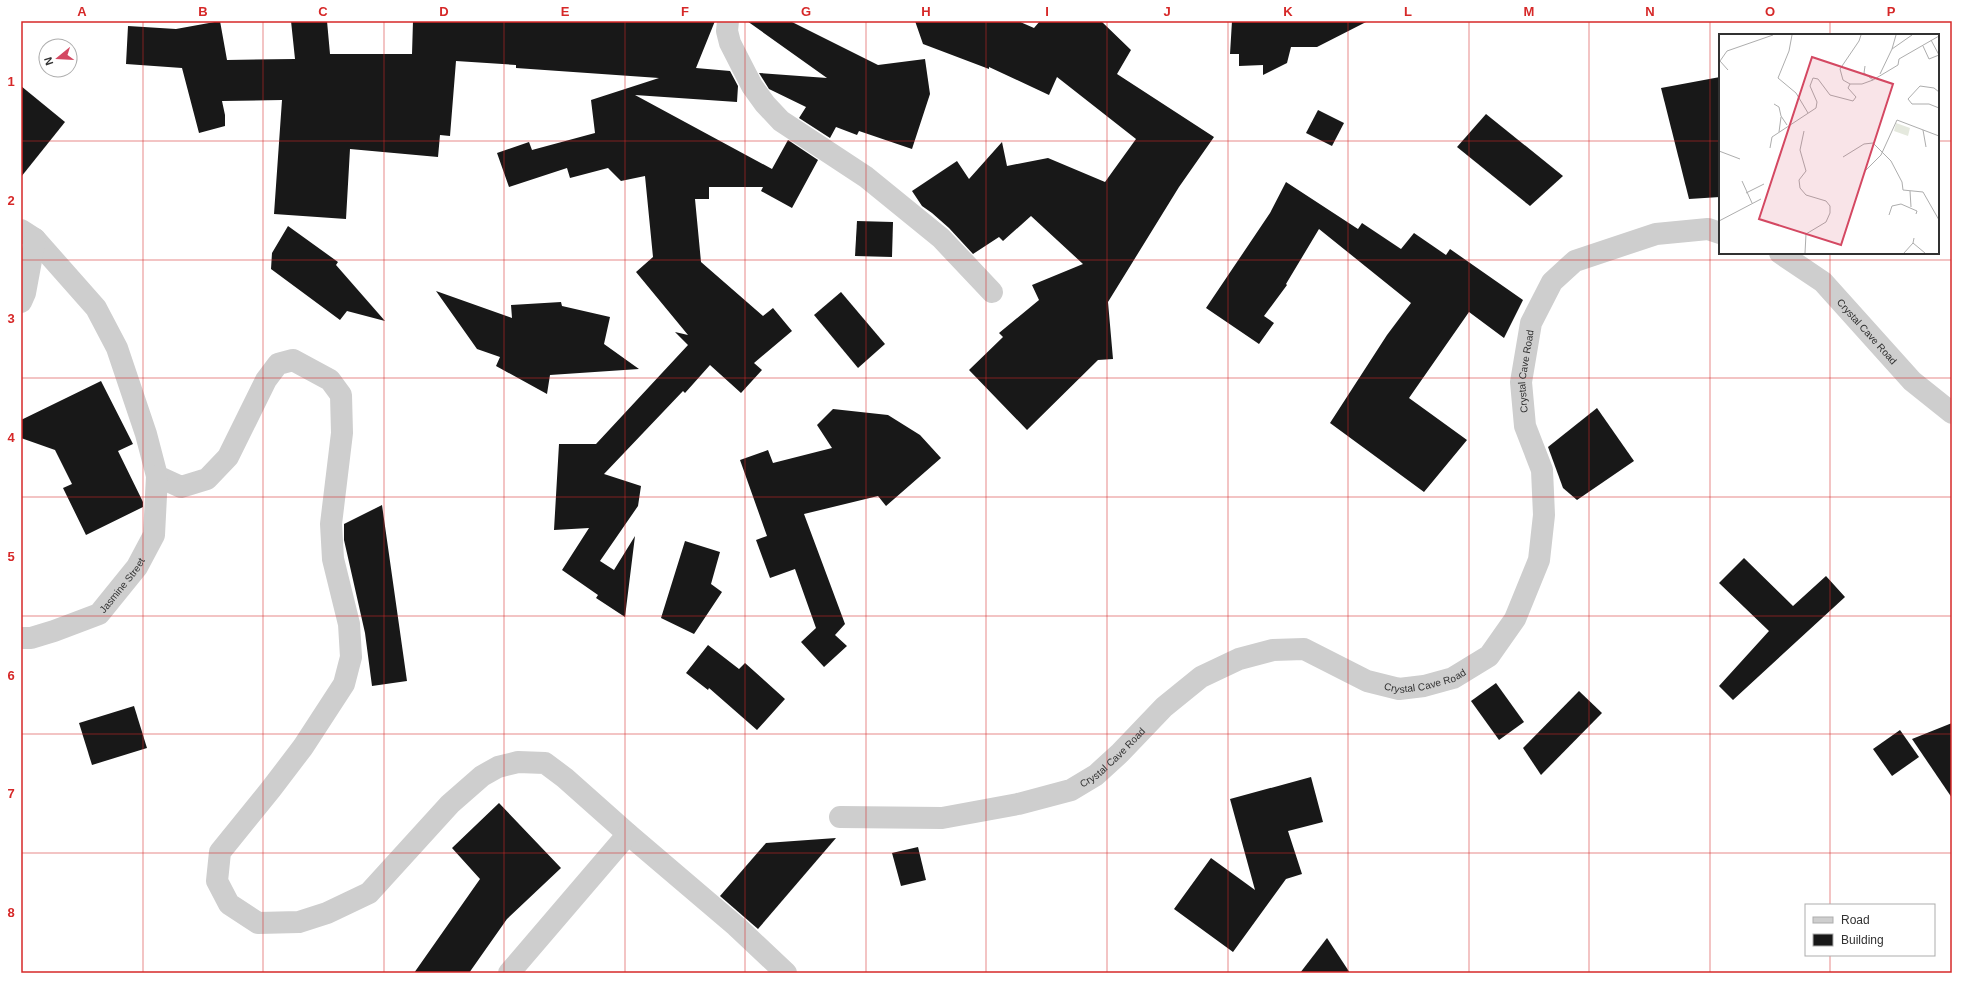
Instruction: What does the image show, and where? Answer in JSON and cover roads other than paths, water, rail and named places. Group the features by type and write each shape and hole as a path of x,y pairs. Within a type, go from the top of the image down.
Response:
{"street":[{"path":"728,21 727,31 730,43 752,86 781,121 866,177 941,238 992,292"},
{"name":"Crystal Cave Road","path":"840,816 942,818 1018,804 1071,790 1096,775 1120,753 1164,707 1201,677 1239,659 1273,650 1304,648 1368,681 1399,689 1424,686 1453,678 1489,656 1515,619 1539,560 1544,515 1542,470 1526,426 1521,382 1531,323 1552,282 1575,262 1656,234 1708,230 1719,233"},
{"path":"21,302 25,293 28,235"},
{"name":"Jasmine Street","path":"21,638 31,638 54,631 99,614 137,567 154,535 157,476 146,434 117,348 96,308 28,235"},
{"name":"Crystal Cave Road","path":"1781,254 1823,282 1912,382 1952,413"},
{"path":"157,476 181,487 207,479 228,457 266,380 278,364 293,360 314,370 330,380 341,395 342,433 332,524 334,559 349,624 351,657 344,684 307,741 271,789 220,852 217,881 229,904 258,923 299,922 327,913 369,893 450,804 482,776 498,767 518,762 545,763 565,778 736,926 786,973"},
{"path":"509,973 628,834"}]}
